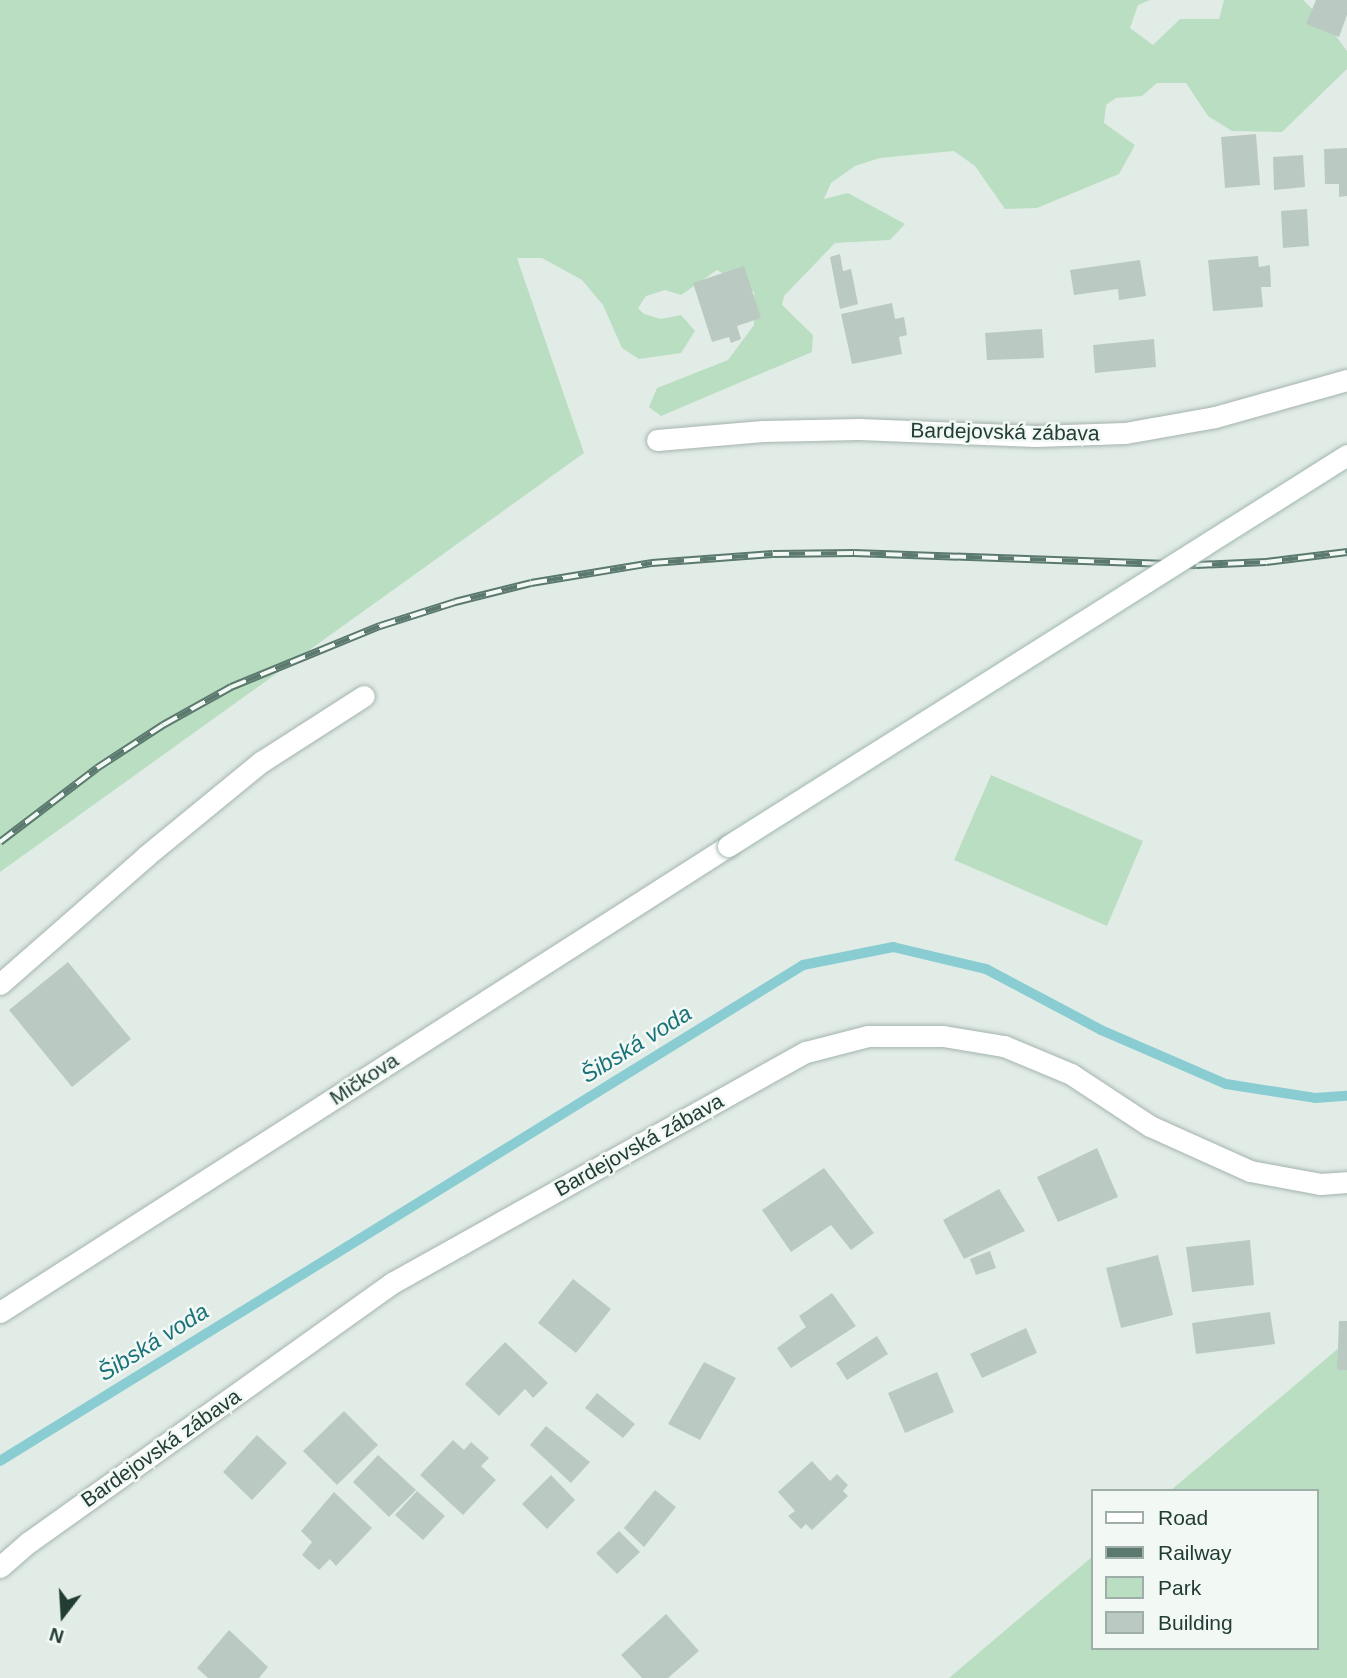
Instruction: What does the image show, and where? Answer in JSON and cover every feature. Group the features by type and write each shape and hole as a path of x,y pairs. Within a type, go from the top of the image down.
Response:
{"street":[{"name":"Bardejovská zábava","path":"657,440 763,432 859,429 1036,436 1125,433 1215,417 1347,380"},
{"name":"Mičkova","path":"0,1312 1347,455"},
{"path":"0,984 146,856 261,762 365,696"},
{"name":"Bardejovská zábava","path":"0,1567 29,1542 392,1283 806,1052 868,1037 943,1036 1004,1046 1071,1074 1150,1126 1250,1171 1320,1184 1347,1182"}],"green space":[{"path":"0,0 1150,0 1138,5 1130,28 1153,45 1180,19 1219,19 1224,0 1303,0 1324,20 1347,51 1347,69 1282,132 1232,131 1208,116 1186,83 1157,83 1142,96 1116,98 1106,105 1104,123 1135,145 1119,174 1037,208 1005,209 975,166 954,151 880,158 855,166 831,183 824,199 848,193 905,224 890,240 835,243 784,296 782,305 813,335 812,352 661,416 649,407 657,388 728,360 754,325 754,292 717,270 681,295 665,290 646,296 638,308 644,314 661,319 681,315 695,331 681,353 639,359 622,348 603,305 582,280 542,258 517,258 584,453 0,872"},
{"path":"991,775 1143,841 1107,926 954,860"},
{"path":"1347,1341 1347,1678 949,1678 1092,1557 1092,1650 1319,1650 1319,1489 1172,1489"}],"building":[{"path":"1316,0 1347,0 1347,15 1339,37 1306,24"},
{"path":"1256,134 1260,185 1225,188 1221,137"},
{"path":"1347,148 1347,196 1339,197 1339,184 1325,184 1324,149"},
{"path":"1303,155 1305,187 1274,190 1273,157"},
{"path":"1307,209 1309,246 1283,248 1281,211"},
{"path":"840,254 843,271 851,269 858,304 840,309 830,257"},
{"path":"1258,256 1259,267 1270,265 1271,287 1261,287 1263,307 1213,311 1208,260"},
{"path":"1140,260 1146,296 1119,300 1118,289 1074,295 1070,270"},
{"path":"744,266 761,318 737,326 741,339 731,343 729,337 712,342 693,283"},
{"path":"892,303 895,319 904,317 907,335 899,337 902,354 852,364 841,314"},
{"path":"1042,329 1044,358 987,360 985,333"},
{"path":"1154,339 1156,367 1095,373 1093,345"},
{"path":"68,962 131,1039 72,1087 9,1010"},
{"path":"1097,1148 1118,1197 1058,1222 1037,1177"},
{"path":"824,1168 874,1233 851,1250 831,1225 791,1252 762,1210"},
{"path":"999,1189 1025,1231 964,1259 943,1220"},
{"path":"1250,1240 1254,1285 1192,1292 1186,1247"},
{"path":"990,1251 996,1268 976,1275 970,1259"},
{"path":"1158,1255 1173,1315 1121,1328 1106,1268"},
{"path":"573,1279 611,1309 576,1353 538,1323"},
{"path":"832,1293 856,1326 791,1368 777,1348 806,1327 799,1316"},
{"path":"1270,1312 1275,1344 1196,1354 1192,1323"},
{"path":"1339,1321 1347,1321 1347,1370 1337,1370"},
{"path":"1026,1328 1037,1353 982,1378 970,1354"},
{"path":"877,1336 888,1354 847,1380 836,1363"},
{"path":"505,1342 548,1383 533,1398 525,1389 499,1416 465,1384"},
{"path":"704,1362 736,1378 700,1440 668,1424"},
{"path":"937,1372 954,1412 905,1433 888,1393"},
{"path":"597,1393 635,1424 623,1438 585,1408"},
{"path":"344,1411 378,1445 337,1485 303,1451"},
{"path":"546,1426 590,1462 571,1483 530,1445"},
{"path":"257,1435 287,1463 252,1500 223,1472"},
{"path":"453,1440 464,1450 471,1442 489,1458 481,1466 496,1480 463,1515 420,1475"},
{"path":"378,1455 416,1490 389,1517 353,1482"},
{"path":"812,1461 830,1481 837,1474 848,1485 843,1491 848,1496 812,1530 806,1524 801,1529 788,1516 795,1511 778,1492"},
{"path":"551,1475 575,1500 547,1529 522,1504"},
{"path":"655,1490 676,1507 644,1547 624,1528"},
{"path":"417,1491 445,1516 423,1540 395,1515"},
{"path":"334,1492 372,1528 336,1566 330,1559 319,1570 302,1555 312,1542 301,1531"},
{"path":"619,1531 640,1552 617,1574 596,1553"},
{"path":"666,1614 699,1651 668,1678 642,1678 621,1655"},
{"path":"229,1630 268,1667 259,1678 208,1678 197,1668"}],"waterway":[{"name":"Šibská voda","path":"0,1461 803,965 893,947 986,969 1101,1030 1226,1084 1315,1098 1347,1096"}],"railway":[{"path":"0,842 97,768 163,725 231,687 380,626 455,602 531,583 652,563 773,554 854,553 1196,565 1266,562 1347,552"}]}
